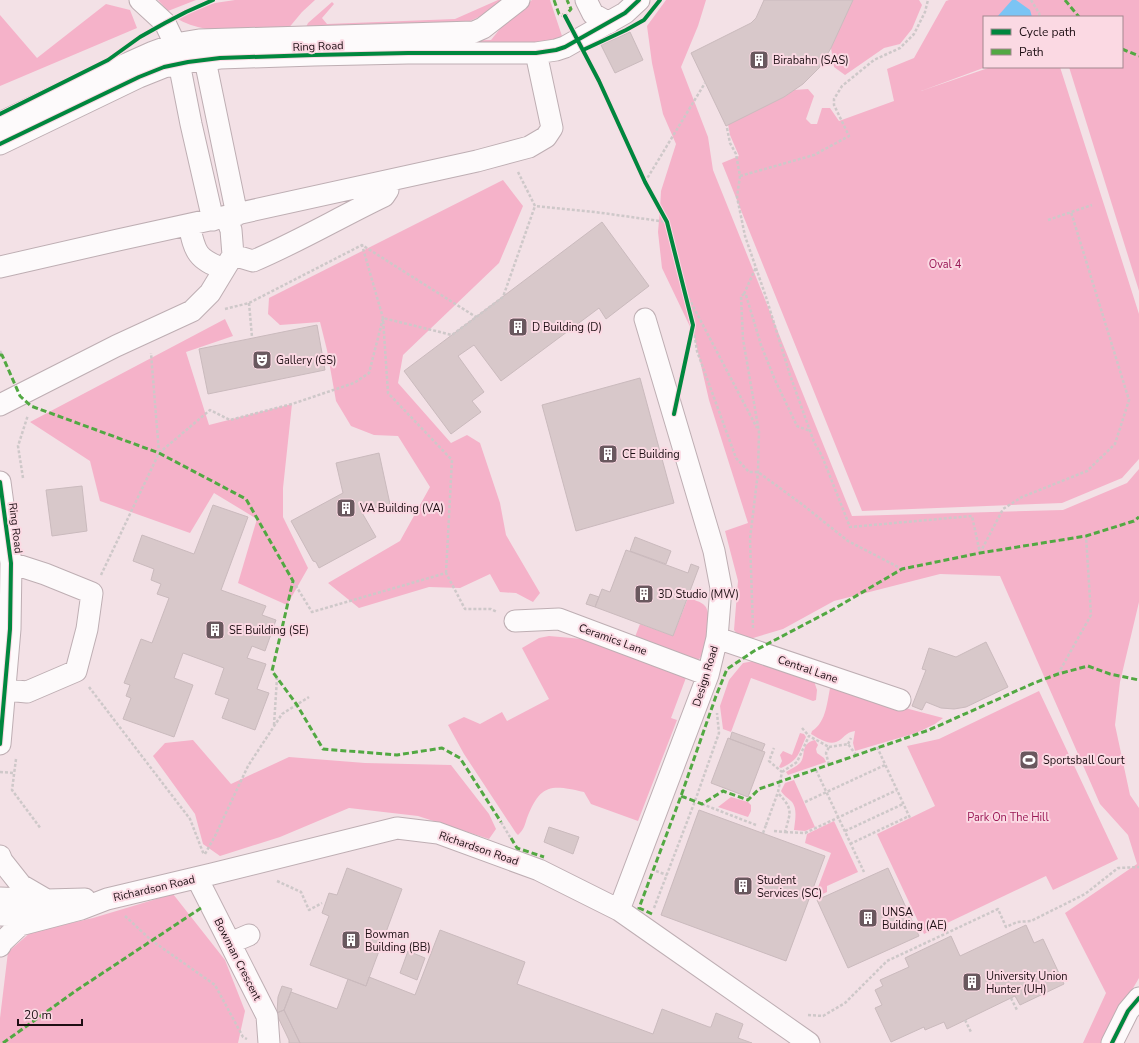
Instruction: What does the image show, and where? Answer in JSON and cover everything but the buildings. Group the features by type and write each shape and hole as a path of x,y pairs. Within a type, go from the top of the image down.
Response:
{"street":[{"path":"0,405 116,346 192,311 210,293 228,262 231,230 191,124 177,54 165,23 140,0"},
{"name":"Ring Road","path":"0,144 139,77 199,40 474,32 483,28 519,0"},
{"path":"586,0 594,14 609,23"},
{"name":"Ring Road","path":"0,123 68,90 153,52 177,54 205,60 220,58 408,52 536,53 565,47 625,13 639,0"},
{"path":"298,38 309,47 358,47 408,52"},
{"path":"68,90 102,84 162,59 180,54 197,53 205,60 225,217"},
{"path":"0,267 477,161 529,147 546,137 552,128 536,53"},
{"path":"189,225 193,242 198,254 209,264 253,262 281,249 345,214 384,196 388,190 387,181"},
{"name":"Design Road","path":"619,910 708,675 717,638 721,588 714,550 645,319"},
{"name":"Ring Road","path":"0,482 11,563 10,629 6,690 0,744"},
{"path":"6,690 27,692 76,671 87,629 92,593 45,574 11,563"},
{"name":"Ceramics Lane","path":"515,622 559,620 708,675"},
{"name":"Central Lane","path":"717,638 900,700"},
{"name":"Richardson Road","path":"0,898 49,908 81,909 106,899 202,870 397,828 438,833 539,870 619,910 809,1043"},
{"path":"0,856 2,861 21,885 49,908"},
{"name":"Bowman Crescent","path":"202,870 239,939 267,1016 260,1042"},
{"name":"Richardson Road","path":"0,915 49,908"},
{"name":"Richardson Road","path":"0,946 2,942 20,925 49,908"},
{"path":"1112,1043 1128,1012 1139,998"}],"path":[{"path":"740,176 814,155 849,136 834,105 834,99 842,86 874,60 900,48 914,34 925,12 928,0"},
{"path":"1031,0 1040,16"},
{"path":"645,182 705,83"},
{"path":"727,128 730,143 736,154 740,176 737,197 745,236 790,375 810,431 822,456 850,528 972,516 980,554 1003,509 1022,497 1087,471 1115,444 1129,400 1071,212"},
{"path":"383,318 452,335 503,297 535,206 516,166"},
{"path":"1048,220 1092,205"},
{"path":"535,206 595,212 667,222"},
{"path":"476,317 362,245 383,318 388,393 452,460 446,573 465,609 492,609 515,622"},
{"path":"754,651 750,539 758,472 759,432 744,340 741,296 744,294 756,267"},
{"path":"684,289 759,432"},
{"path":"744,294 746,295 775,380 797,426 810,431"},
{"path":"249,303 252,337"},
{"path":"92,593 159,453 210,410 230,420 292,404 354,383 369,373 383,318"},
{"path":"693,325 697,351 736,458 749,472 758,472 803,504 848,541 902,570"},
{"path":"0,351 2,355"},
{"path":"151,353 159,453"},
{"path":"1058,674 1091,615 1086,536"},
{"path":"293,581 312,612 446,573"},
{"path":"76,671 190,819 204,856"},
{"path":"274,727 277,678"},
{"path":"202,870 204,856 248,766 282,714 309,697"},
{"path":"657,901 719,733 717,711"},
{"path":"802,728 809,736 829,746 848,744"},
{"path":"764,834 778,792 782,772 797,762 809,736"},
{"path":"848,744 851,738"},
{"path":"848,744 856,756"},
{"path":"829,746 826,753 829,765"},
{"path":"850,844 910,817 877,747"},
{"path":"774,748 769,761 782,772"},
{"path":"805,802 885,765"},
{"path":"816,770 864,872"},
{"path":"0,772 14,773"},
{"path":"774,831 805,833 897,790"},
{"path":"778,792 789,807 789,818 785,832"},
{"path":"702,804 756,824"},
{"path":"845,831 903,804"},
{"path":"501,822 511,838"},
{"path":"807,1015 823,1016 845,1003 887,961 998,909 1006,927 1017,922 1031,921 1085,894 1118,868 1139,868"},
{"path":"654,870 667,875"},
{"path":"276,880 301,892 309,910 322,903"},
{"path":"106,899 151,940 215,986 242,1037 260,1042"},
{"path":"1012,998 1017,1010"},
{"path":"965,1020 971,1032"}],"green space":[{"path":"158,0 196,0 168,11"},
{"path":"235,0 315,0 302,12 287,30 216,30 188,24 176,18 215,3"},
{"path":"498,0 508,0 497,9 461,25 306,27 308,23 332,2 334,4 322,18 327,24 455,19"},
{"path":"532,0 550,0 564,42 560,44 368,42 491,40 507,20"},
{"path":"666,0 706,0 698,26 681,67 708,137 713,170 852,516 1063,510 1127,483 1139,469 1139,602 1120,682 1115,725 1130,795 1139,808 1139,978 1101,1043 1083,1043 1106,993 1065,913 1137,864 1128,835 1100,804 1000,576 940,574 834,601 783,629 743,641 734,630 738,581 725,531 748,523 709,400 694,335 662,268 658,232 661,191 676,144 663,114 652,63 647,26"},
{"path":"853,0 919,0 922,5 912,29 900,44 884,48 845,75 834,67 831,48"},
{"name":"Oval 4","path":"1139,0 1139,291 1069,68 1123,68 1123,16 983,16 983,68 921,91 988,68 1060,68 1139,314 1139,459 1122,478 1062,503 862,511 722,163 739,156 730,135 728,124 784,97 794,90 808,89 814,96 806,119 811,124 817,124 822,108 830,108 839,121 894,101 887,69 914,58 946,1"},
{"path":"106,4 130,10 137,28 0,86 0,15 37,58"},
{"path":"503,180 523,206 499,263 403,355 398,383 451,443 467,435 480,443 500,503 506,535 540,593 533,602 516,593 500,592 490,574 460,588 429,587 359,608 328,583 400,541 430,487 398,436 374,435 351,426 336,401 327,350 320,322 280,325 268,314 269,298"},
{"path":"225,319 233,336 186,352 209,425 292,404 283,488 283,517 308,568 287,605 238,583 257,519 214,493 190,533 100,501 90,461 30,422"},
{"path":"688,598 703,604 709,617 707,642 702,656 698,660 635,637 640,624 673,636"},
{"path":"549,636 594,640 687,675 671,718 677,720 638,821 591,804 584,792 573,789 555,788 548,789 537,798 523,829 518,835 464,754 448,725 464,717 480,724 502,712 507,721 549,699 522,648 539,638"},
{"path":"754,661 814,681 817,690 816,700 813,701 751,678 731,732 723,729 720,706 729,680 743,663"},
{"path":"831,684 890,704 943,718 935,724 916,733 855,751 853,743 855,731 833,743 823,741 811,734 824,716"},
{"name":"Park On The Hill","path":"1039,691 1118,859 1053,890 1046,876 924,934 877,834 935,806 907,746 939,739"},
{"path":"800,733 804,734 806,737 798,756 787,765 781,768 779,767 782,761 780,755 783,751 792,755"},
{"path":"193,740 231,784 289,757 365,763 451,765 489,814 496,829 489,839 418,816 349,808 280,837 220,856 203,844 195,814 153,756 165,743"},
{"path":"815,740 818,745 816,749 817,753 824,758 826,762 788,775 786,772 802,760 807,744"},
{"path":"794,780 815,827 805,831 794,830 796,814 795,807 781,791 785,783"},
{"path":"731,797 748,802 751,805 751,811 748,817 718,807"},
{"path":"834,821 858,872 827,886 827,892 814,898 831,853 805,843 807,834"},
{"path":"173,894 225,960 245,1011 238,1043 0,1043 0,1018 8,952 31,932 93,918"}],"water":[{"path":"1012,0 1016,0 1030,10 1032,16 998,16"}],"marked path":[{"path":"554,0 559,14 565,16 571,9 567,0"},
{"path":"1065,0 1078,16"},
{"path":"1123,49 1139,56"},
{"path":"0,355 2,355 20,396 31,406 159,453 246,499 293,581 272,671 297,705 323,749 397,755 442,748 460,758 501,822"},
{"path":"652,914 639,908 727,669 754,651 832,610 902,569 980,553 1086,536 1134,521 1139,517"},
{"path":"681,796 702,804 723,791 748,800 759,789 929,730 1034,683 1058,674 1088,666 1110,674 1139,680"},
{"path":"511,838 517,848 544,857"},
{"path":"3,1043 77,990 201,908"}],"cycle path":[{"path":"0,114 108,60 140,37 186,12 213,0"},
{"path":"0,144 139,77 164,67 220,58 408,53 536,53 565,47 625,13 639,0"},
{"path":"583,50 644,20 660,0"},
{"path":"565,16 599,81 645,182 667,222 693,325 674,414"},
{"path":"0,482 11,563 10,629 0,744"},
{"path":"1112,1043 1128,1011 1139,998"}],"place":[{"name":"Birabahn (SAS)","path":"759,60"},
{"name":"D Building (D)","path":"518,327"},
{"name":"Gallery (GS)","path":"262,360"},
{"name":"CE Building","path":"608,454"},
{"name":"VA Building (VA)","path":"346,508"},
{"name":"3D Studio (MW)","path":"644,594"},
{"name":"SE Building (SE)","path":"215,630"},
{"name":"Sportsball Court","path":"1029,760"},
{"name":"Student Services (SC)","path":"743,886"},
{"name":"UNSA Building (AE)","path":"868,918"},
{"name":"Bowman Building (BB)","path":"351,940"},
{"name":"University Union Hunter (UH)","path":"972,982"}]}
